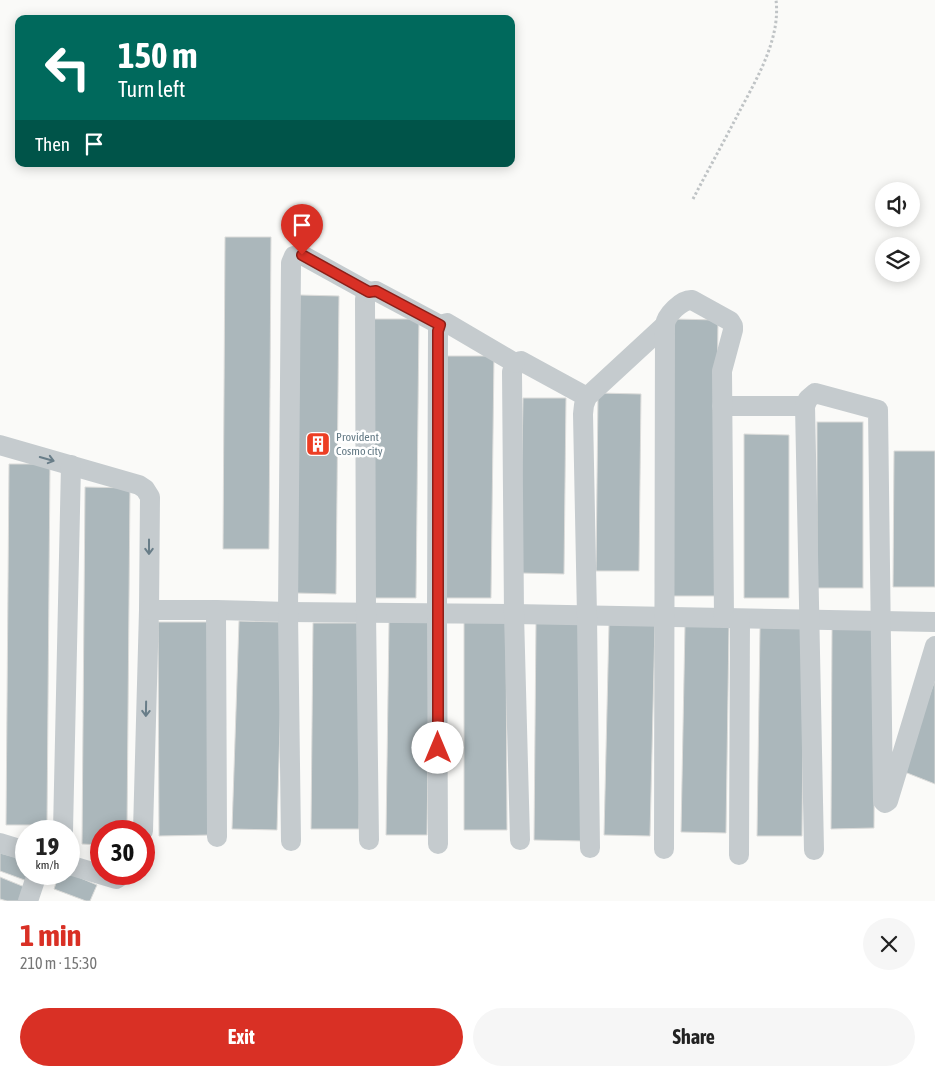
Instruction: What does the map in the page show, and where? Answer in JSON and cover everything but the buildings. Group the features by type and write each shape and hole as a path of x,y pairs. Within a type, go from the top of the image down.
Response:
{"street":[{"path":"291,841 288,612 291,263 294,256 302,255 369,292 376,291 440,325 447,323 514,363 521,361 587,397"},
{"path":"369,292 365,298 369,840"},
{"path":"664,849 665,320 683,302 692,300 730,321 733,326 722,371 722,406 732,619 739,855"},
{"path":"438,844 438,331 440,325"},
{"path":"590,848 584,405 587,397 665,326"},
{"path":"514,363 512,372 514,614 520,840"},
{"path":"814,850 804,406 815,393 878,410 883,801 885,803 888,801 935,646"},
{"path":"722,406 804,406"},
{"path":"0,445 139,485 146,489 150,497 144,820"},
{"path":"63,820 71,466"},
{"path":"149,610 514,614 935,622"},
{"path":"216,610 217,837"},
{"path":"0,843 15,848"},
{"path":"28,901 33,885"}],"path":[{"path":"693,199 763,66 773,39 777,9 776,0"}],"place":[{"name":"Provident Cosmo city","path":"318,444"}],"route":[{"path":"302,255 369,292 376,291 440,325 438,331 438,748"}]}
